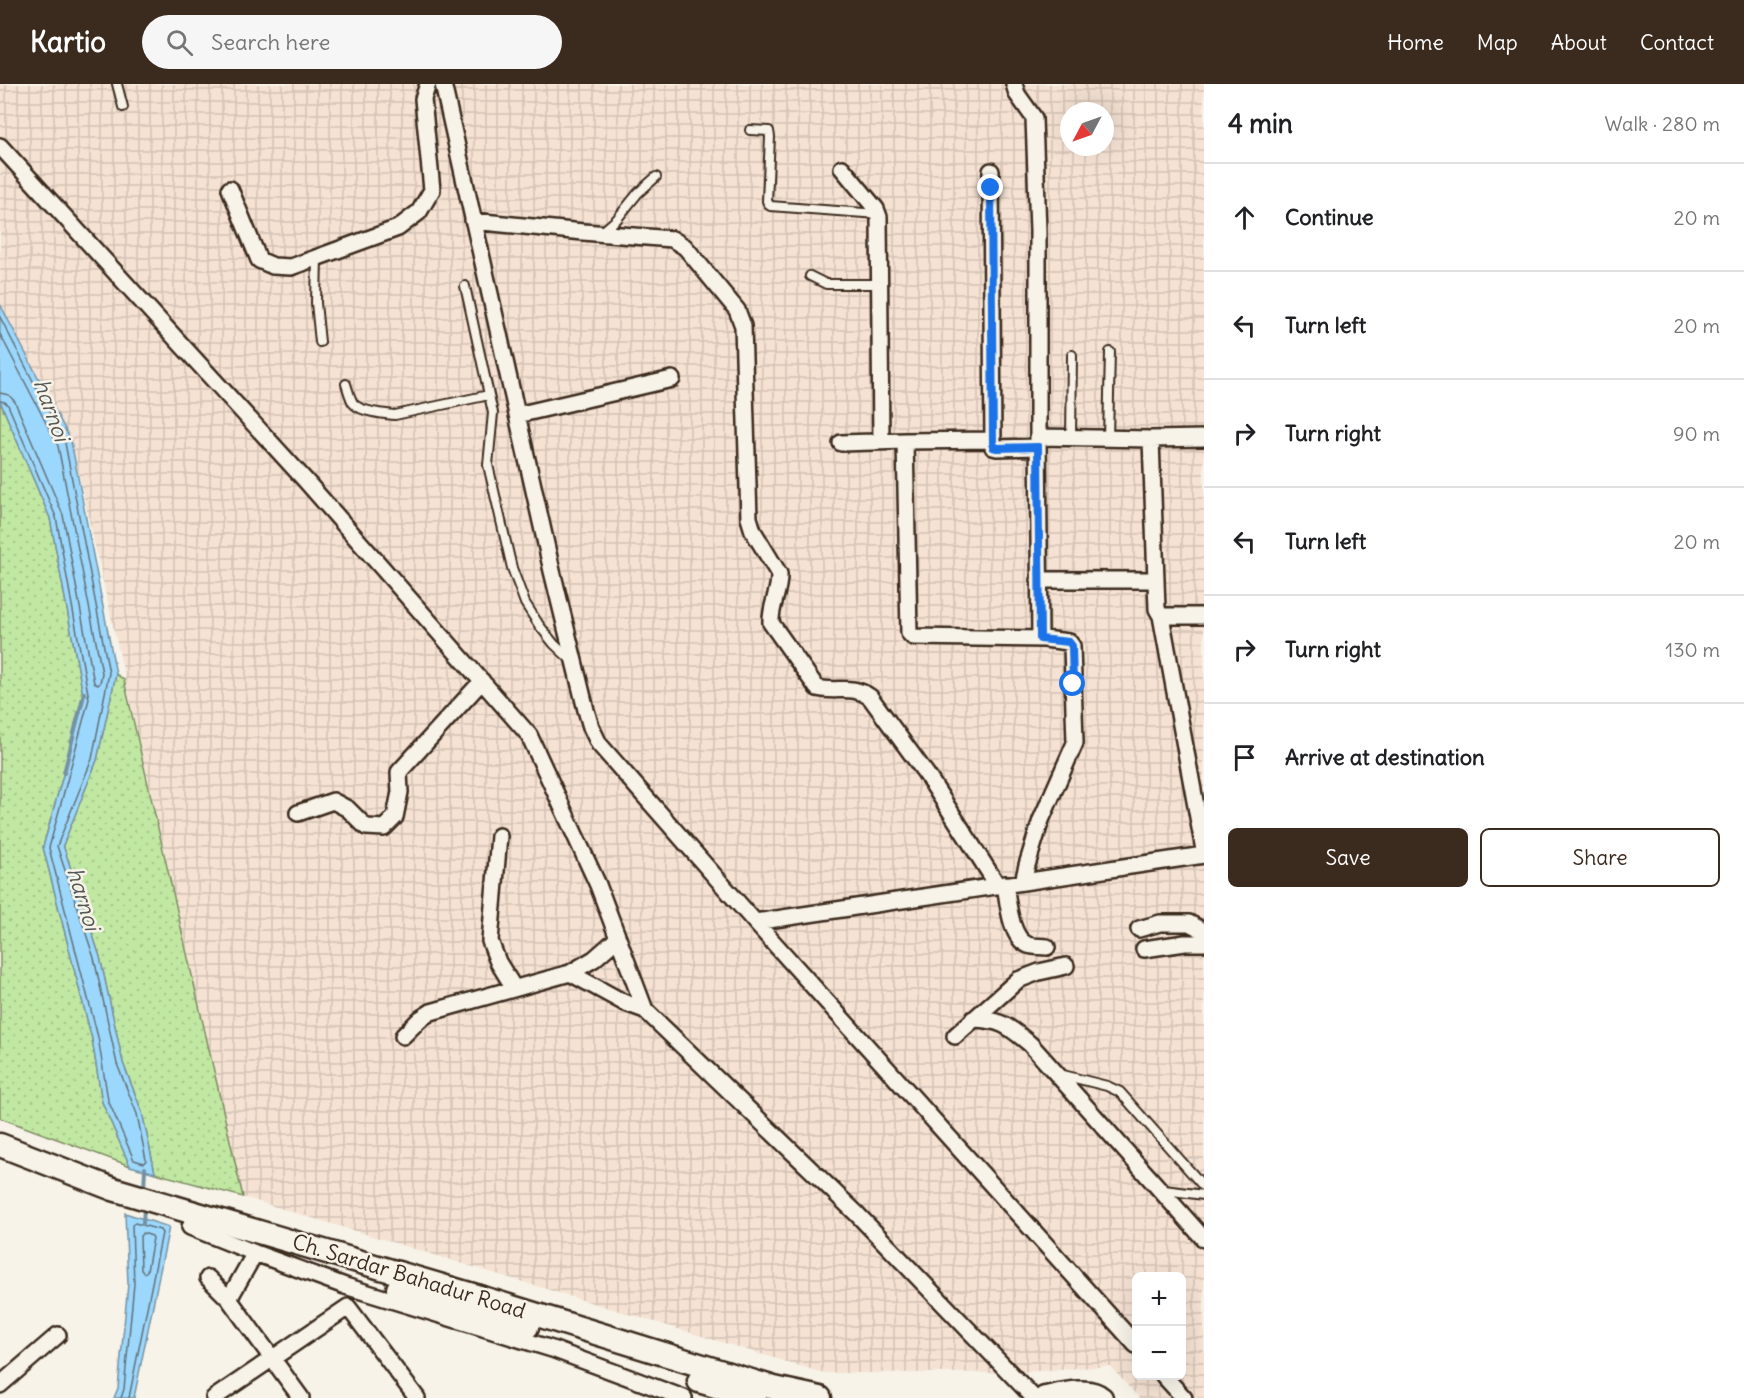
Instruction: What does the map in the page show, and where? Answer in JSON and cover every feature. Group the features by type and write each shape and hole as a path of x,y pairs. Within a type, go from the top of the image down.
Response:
{"main road":[{"name":"Ch. Sardar Bahadur Road","path":"0,1145 114,1196"},
{"name":"Ch. Sardar Bahadur Road","path":"0,1159 177,1217 625,1357 741,1396"},
{"name":"Ch. Sardar Bahadur Road","path":"177,1217 473,1294 774,1388 820,1398"},
{"path":"1045,1398 1089,1392 1101,1398"}],"street":[{"path":"230,189 259,260 273,266 291,267 398,228 419,212 432,190 423,99 428,84"},
{"path":"443,84 552,571 589,718 599,744 755,922 1132,1339"},
{"path":"1014,84 1017,93 1034,118 1038,231 1040,639"},
{"path":"0,146 305,480 529,735 598,885 645,1010"},
{"path":"842,168 878,214 881,442"},
{"path":"991,171 993,447 1071,437 1204,438"},
{"path":"473,221 672,239 685,247 737,310 742,326 749,518 753,531 779,574 780,583 770,614 771,623 817,688 860,690 870,697 927,775 1002,885 1018,938 1028,945 1047,947"},
{"path":"517,415 672,380"},
{"path":"1151,438 1157,609 1161,615 1204,850"},
{"path":"905,441 909,633 913,637 1040,639 1069,642 1072,646 1075,743 1041,820 1023,882"},
{"path":"841,443 993,441"},
{"path":"1039,580 1156,580"},
{"path":"1161,615 1204,616"},
{"path":"298,813 333,801 348,809 366,827 384,828 395,817 400,792 399,772 482,681"},
{"path":"500,836 490,941 498,962 514,988"},
{"path":"755,922 1204,855"},
{"path":"1139,929 1160,923 1189,923 1204,931"},
{"path":"403,1036 420,1019 431,1012 570,973 594,959 618,938"},
{"path":"1144,949 1185,943 1204,943"},
{"path":"955,1036 1018,980 1066,966"},
{"path":"570,973 624,1002 645,1010 856,1212 1034,1398"},
{"path":"974,1019 1006,1024 1030,1044 1204,1239"},
{"path":"177,1217 255,1253 345,1286 552,1349 684,1398"},
{"path":"229,1299 255,1253"},
{"path":"208,1278 229,1299 301,1398"},
{"path":"345,1286 348,1307 417,1398"},
{"path":"214,1398 348,1307"},
{"path":"0,1385 58,1335"},
{"path":"1168,1380 1184,1398"}],"lane":[{"path":"117,84 123,108"},
{"path":"750,130 769,131 767,201 770,206 878,214"},
{"path":"601,233 656,177"},
{"path":"317,257 316,303 320,342"},
{"path":"810,276 826,284 880,284"},
{"path":"465,286 493,413 488,465 512,568 525,603 539,625 554,644 575,663"},
{"path":"1108,438 1110,352"},
{"path":"1071,437 1072,355"},
{"path":"346,384 353,402 359,407 381,414 395,415 489,394"},
{"path":"1056,1073 1107,1086 1120,1092 1204,1187"},
{"path":"1160,1190 1204,1195"}],"shaded area":[{"path":"0,84 1204,84 1204,1398 1139,1398 1110,1366 1008,1373 823,1373 243,1197 71,441 0,304"}],"green space":[{"path":"0,401 50,518 84,700 43,847 92,1039 102,1102 130,1166 0,1118"},
{"path":"116,674 124,680 243,1197 155,1173 142,1112 123,1063 100,957 63,845 97,760"}],"water":[{"path":"0,304 71,441 116,674 97,760 63,845 100,957 123,1063 142,1112 155,1173 130,1166 102,1102 92,1039 43,847 84,700 50,518 0,401"},
{"path":"125,1213 169,1227 134,1398 114,1398 118,1388 128,1284"}],"waterway":[{"name":"harnoi","path":"64,773 84,693"},
{"name":"harnoi","path":"144,1191 145,1168"},
{"name":"harnoi","path":"143,1224 144,1207"}],"route":[{"path":"991,188 993,447 1038,447 1040,639 1069,642 1072,646 1073,684"}]}
